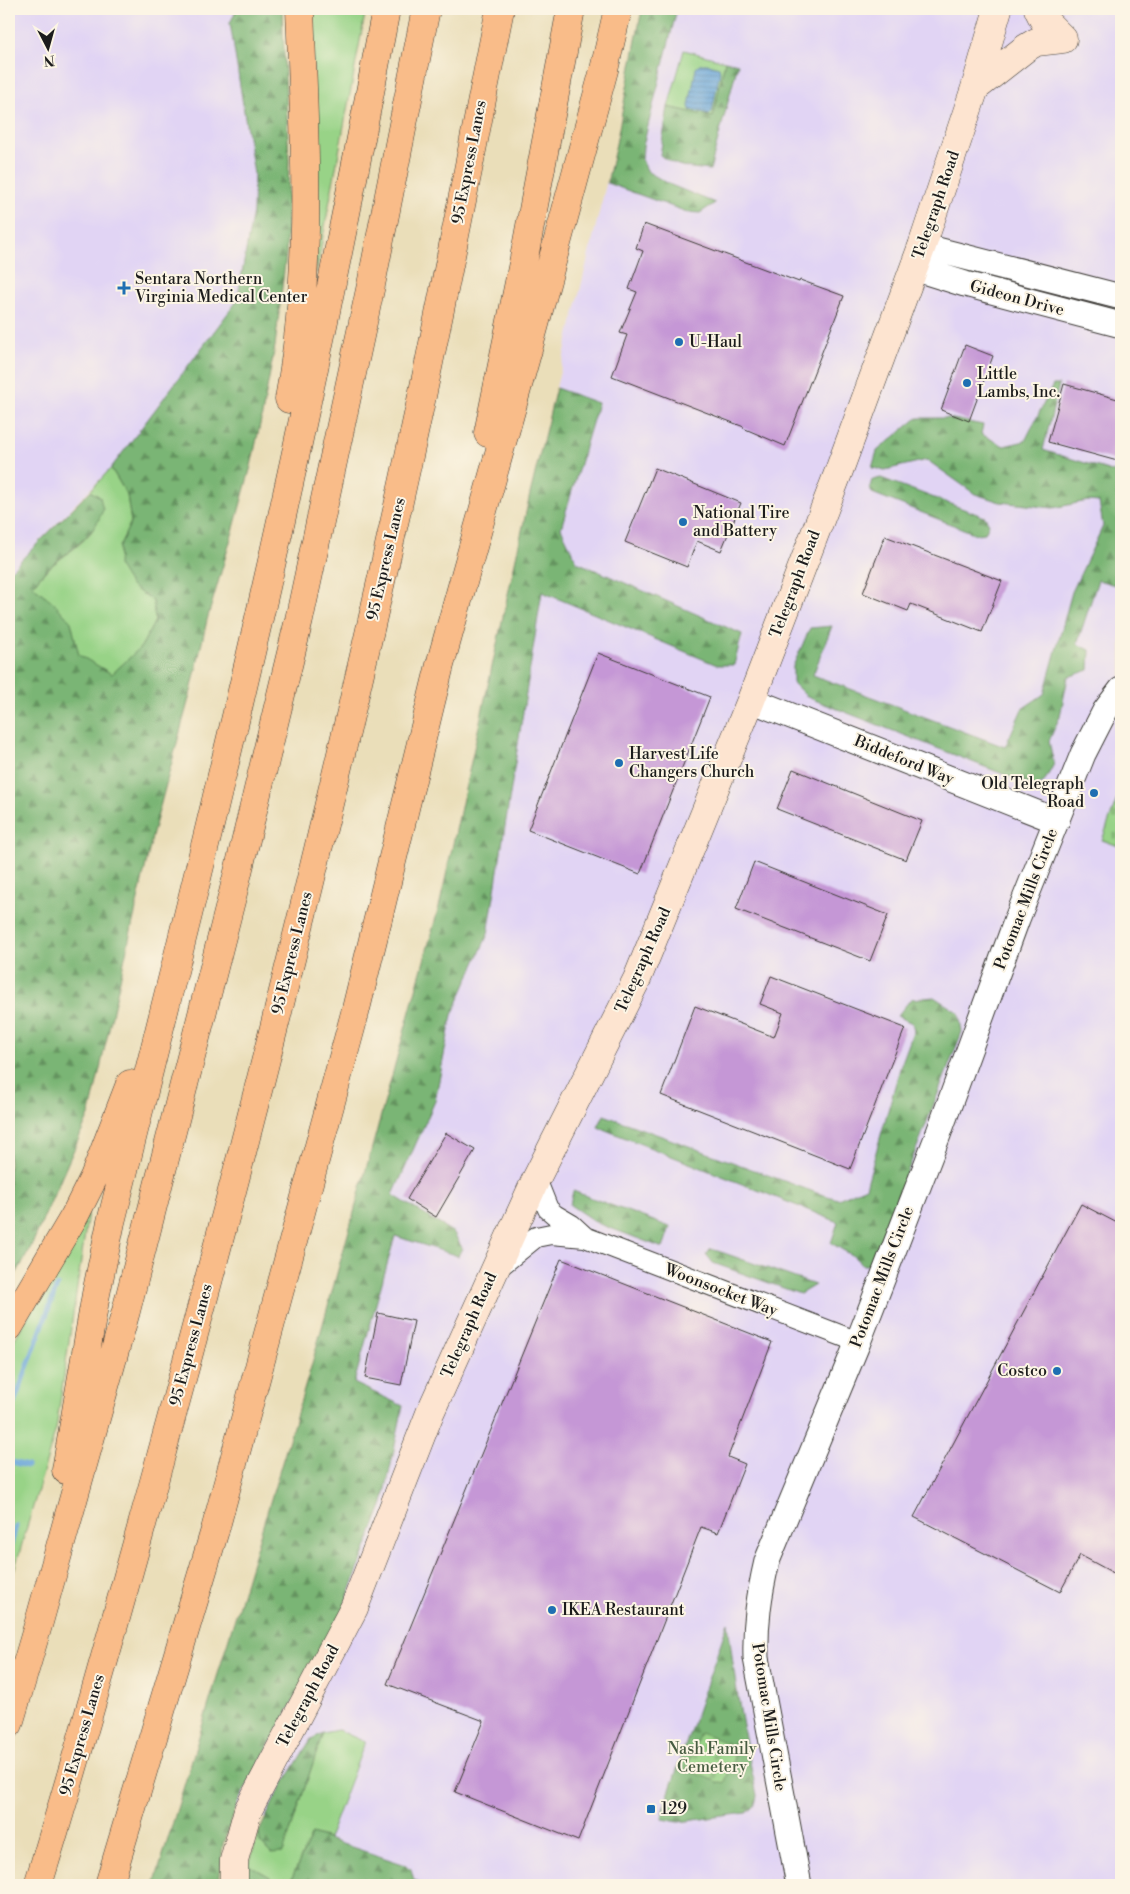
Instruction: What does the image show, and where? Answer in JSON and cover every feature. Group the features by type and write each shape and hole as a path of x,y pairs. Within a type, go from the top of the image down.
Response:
{"highway":[{"path":"256,624 283,434 294,373 305,258 307,184 300,9"},
{"path":"39,1622 106,1249 222,778 327,305 386,9"},
{"path":"9,1724 126,1311 249,827 299,620 373,275 426,9"},
{"name":"95 Express Lanes","path":"38,1885 98,1680 200,1316 290,960 410,454 500,9"},
{"path":"440,665 524,258 571,9"},
{"path":"109,1885 214,1530 275,1308 355,1013 440,665 604,70 618,9"},
{"path":"9,1327 75,1215 94,1177 178,951"}],"main road":[{"name":"Telegraph Road","path":"234,1885 234,1860 248,1810 354,1608 430,1413 536,1179 637,979 751,700 918,257 975,88 998,9"},
{"path":"975,88 1036,42 1063,39 1043,19 1038,9"}],"street":[{"name":"Gideon Drive","path":"918,257 1121,297"},
{"name":"Gideon Drive","path":"918,257 958,282 1121,325"},
{"name":"Potomac Mills Circle","path":"799,1885 758,1674 756,1628 759,1597 767,1561 858,1342 938,1135 1018,919 1083,754 1105,711 1121,690"},
{"name":"Biddeford Way","path":"751,700 1057,821"},
{"name":"Woonsocket Way","path":"536,1179 548,1209 572,1225 585,1237"},
{"name":"Woonsocket Way","path":"493,1271 536,1236 551,1234 585,1237 858,1342"}],"shaded area":[{"name":"Sentara Northern Virginia Medical Center","path":"9,9 237,9 230,23 254,174 253,211 237,301 111,468 9,572"},
{"path":"642,9 1121,9 1121,1885 426,1885 328,1839 183,1791 311,1367 440,903 530,494 616,144"}],"green space":[{"path":"237,9 282,9 289,161 286,254 275,346 251,466 207,620 192,687 153,833 90,1113 29,1251 9,1287 9,572 90,491 100,497 103,510 95,526 85,538 45,571 33,586 53,602 71,622 79,655 112,674 141,647 155,621 153,601 131,586 118,565 119,547 131,522 127,495 111,468 237,301 253,211 254,174 230,23"},
{"path":"312,9 366,9 316,274"},
{"path":"642,9 677,9 643,146 642,160 648,172 671,185 715,203 700,213 687,212 607,183"},
{"path":"684,50 725,61 713,117 668,107"},
{"path":"725,61 738,64 710,170 684,167 672,163 660,155 668,107 713,117"},
{"path":"1053,385 1059,385 1043,450 1121,474 1121,560 1115,585 1098,580 1077,644 1090,650 1089,670 1068,677 1060,716 1049,741 1054,764 1044,782 1036,787 807,697 793,683 793,666 810,628 832,626 813,675 1005,747 1022,709 1044,694 1072,592 1103,526 1099,502 1088,501 1053,508 1000,502 975,494 927,460 885,470 872,468 877,451 917,418 948,418 983,425 981,434 1004,446 1025,441"},
{"path":"556,388 598,403 561,528 577,562 742,634 734,665 717,665 542,592 488,934 452,1015 435,1101 393,1195 454,1233 462,1248 458,1256 395,1236 354,1383 403,1406 383,1503 343,1610 238,1802 223,1844 219,1885 154,1885 311,1367 440,903 530,494"},
{"path":"111,468 127,495 131,522 119,547 131,586 153,601 155,621 141,647 112,675 78,655 71,622 33,586 53,564 78,546 94,528 100,497 90,491"},
{"path":"881,478 985,517 989,524 985,533 976,534 872,493 870,487 872,480"},
{"path":"1121,788 1121,847 1102,840"},
{"path":"934,997 959,1013 962,1032 871,1265 863,1265 853,1256 831,1243 838,1222 598,1127 604,1115 838,1199 866,1187 901,1065 914,1030 912,1023 897,1016 911,999"},
{"path":"573,1191 670,1227 663,1248 597,1223 570,1205"},
{"path":"88,1213 56,1429 9,1588 9,1349"},
{"path":"711,1249 815,1285 800,1294 713,1263 706,1254"},
{"path":"728,1622 740,1708 757,1795 755,1803 746,1813 679,1822 662,1819 663,1810"},
{"path":"338,1730 365,1742 328,1839 312,1834 290,1882 291,1885 271,1885 270,1877 249,1865 259,1832 260,1842 283,1853 323,1733"},
{"path":"323,1733 283,1853 271,1854 260,1842 259,1832 276,1796 311,1739"},
{"name":"Nash Family Cemetery","path":"700,1733 738,1747 724,1784 686,1770"},
{"path":"312,1834 403,1864 411,1869 414,1880 426,1885 291,1885 290,1882"},
{"path":"249,1865 270,1877 271,1885 246,1885"}],"water":[{"path":"701,64 719,67 720,72 710,114 690,110 689,106 696,68"}],"building":[{"name":"U-Haul","path":"644,224 799,282 800,280 844,296 785,446 744,427 612,376 627,335 620,333 637,292 629,289 643,251 636,248"},
{"name":"Little Lambs, Inc.","path":"965,345 993,356 969,421 941,410"},
{"path":"1064,384 1121,400 1121,462 1048,442"},
{"name":"National Tire and Battery","path":"655,468 741,503 721,551 697,541 687,567 625,542"},
{"path":"885,536 1002,581 982,632 911,604 908,611 863,593"},
{"name":"Harvest Life Changers Church","path":"598,653 710,697 640,874 528,830"},
{"path":"793,769 922,821 906,860 777,809"},
{"path":"754,862 888,915 870,961 736,909"},
{"path":"771,976 905,1028 850,1169 661,1095 695,1006 774,1037 783,1013 760,1004"},
{"path":"446,1133 475,1150 436,1217 407,1199"},
{"name":"Costco","path":"1081,1204 1121,1225 1121,1577 1080,1555 1060,1592 914,1517"},
{"path":"561,1259 772,1342 728,1457 745,1464 718,1533 701,1527 578,1841 455,1792 484,1721 387,1684"},
{"path":"378,1313 414,1321 401,1385 365,1378"}],"waterway":[{"path":"9,1417 57,1286"},
{"path":"12,1462 27,1466"},
{"path":"9,1552 16,1526"}],"place":[{"name":"Sentara Northern Virginia Medical Center","path":"124,288"},
{"name":"U-Haul","path":"679,342"},
{"name":"Little Lambs, Inc.","path":"967,383"},
{"name":"National Tire and Battery","path":"683,522"},
{"name":"Harvest Life Changers Church","path":"619,763"},
{"name":"Old Telegraph Road","path":"1094,793"},
{"name":"Costco","path":"1057,1371"},
{"name":"IKEA Restaurant","path":"552,1610"},
{"name":"129","path":"651,1809"}]}
